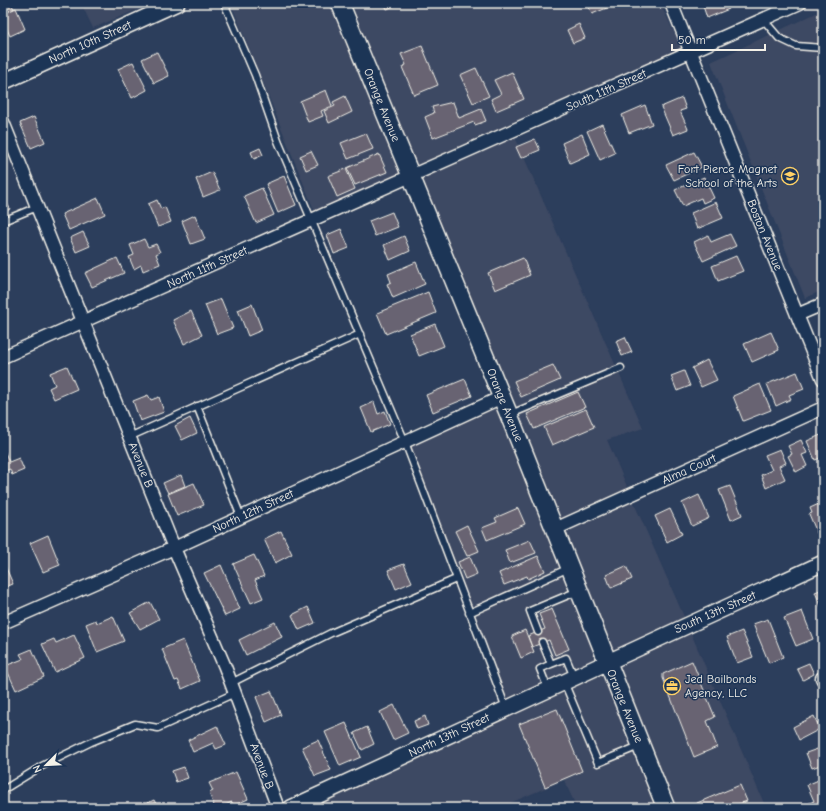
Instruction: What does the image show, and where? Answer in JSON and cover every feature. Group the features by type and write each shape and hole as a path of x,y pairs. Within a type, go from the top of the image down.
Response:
{"main road":[{"name":"Orange Avenue","path":"340,3 510,415 666,808"}],"street":[{"name":"North 10th Street","path":"3,82 177,3"},
{"name":"Boston Avenue","path":"671,3 823,379"},
{"name":"South 11th Street","path":"412,176 800,3"},
{"name":"Avenue B","path":"3,122 174,548 233,688 278,808"},
{"name":"North 11th Street","path":"3,357 412,176"},
{"path":"797,315 823,304"},
{"name":"North 12th Street","path":"3,623 174,548 502,397"},
{"name":"Alma Court","path":"555,529 823,408"},
{"name":"South 13th Street","path":"608,661 823,563"},
{"name":"North 13th Street","path":"291,808 608,661"}],"lane":[{"path":"224,3 255,74 278,141 405,442 506,708"},
{"path":"763,19 779,38 796,46 823,48"},
{"path":"3,221 37,207"},
{"path":"129,436 360,334"},
{"path":"510,415 621,368"},
{"path":"197,406 241,517"},
{"path":"469,613 570,568"},
{"path":"3,790 42,766 91,742 134,724 158,728 233,688 331,632 456,579"},
{"path":"538,632 530,610 579,590"},
{"path":"542,642 551,664"},
{"path":"548,689 540,669 566,658 569,679 598,763 641,745"}],"shaded area":[{"path":"81,3 153,3 93,28"},
{"path":"231,3 333,3 402,173 315,212"},
{"path":"348,3 660,3 682,49 416,167"},
{"name":"Fort Pierce Magnet School of the Arts","path":"823,10 823,290 805,298 711,62"},
{"path":"515,137 643,428 607,440 628,489 559,520 420,179"},
{"path":"498,406 599,658 504,702 406,448"},
{"path":"633,501 685,619 612,652 564,532"},
{"path":"690,631 766,808 674,808 616,664"},
{"path":"603,670 658,808 577,808 564,780 498,808 307,808"}],"building":[{"path":"11,3 14,9 3,13 3,5"},
{"path":"384,3 401,3 387,9"},
{"path":"587,3 619,3 592,14"},
{"path":"702,3 727,3 729,9 707,18"},
{"path":"16,8 25,29 10,36 3,20 3,14"},
{"path":"579,24 585,38 573,43 567,30"},
{"path":"422,46 438,85 414,95 402,67 406,65 401,54"},
{"path":"157,52 169,76 154,83 142,59"},
{"path":"133,62 147,90 132,98 118,69"},
{"path":"476,68 489,96 473,103 460,75"},
{"path":"512,72 524,99 496,111 491,99 501,94 494,80"},
{"path":"326,90 332,106 321,111 323,116 308,122 300,101"},
{"path":"345,96 352,112 329,123 324,111 335,106 333,102"},
{"path":"682,98 686,109 680,111 688,129 673,135 661,107"},
{"path":"453,102 459,118 481,109 486,121 475,125 474,122 433,138 425,117 434,113 432,107"},
{"path":"645,105 652,124 629,133 622,115"},
{"path":"34,117 45,142 31,148 20,123"},
{"path":"602,124 615,153 600,160 587,131"},
{"path":"366,133 373,149 348,159 341,143"},
{"path":"582,134 590,154 570,163 562,143"},
{"path":"535,139 540,150 521,158 516,147"},
{"path":"260,148 263,155 254,159 251,152"},
{"path":"311,151 318,165 306,170 300,156"},
{"path":"694,152 702,167 674,180 666,165"},
{"path":"379,154 387,172 355,185 347,168"},
{"path":"346,169 355,189 337,197 328,176"},
{"path":"212,172 220,190 203,197 196,179"},
{"path":"284,176 296,205 278,213 266,184"},
{"path":"704,177 714,198 703,203 701,198 683,206 675,190"},
{"path":"262,188 274,215 256,223 244,196"},
{"path":"3,195 10,209 3,213"},
{"path":"98,198 105,214 69,230 62,214"},
{"path":"157,200 161,209 165,207 171,222 158,227 148,204"},
{"path":"716,202 723,218 697,229 691,213"},
{"path":"392,212 398,227 375,236 369,221"},
{"path":"195,215 205,239 191,244 182,221"},
{"path":"341,229 349,248 334,254 327,235"},
{"path":"83,232 90,246 76,252 70,238"},
{"path":"730,234 736,246 703,261 694,242 708,235 711,242"},
{"path":"404,236 410,251 390,260 384,245"},
{"path":"144,239 148,247 156,244 160,252 156,254 160,264 143,271 141,265 134,269 129,257 134,255 130,245"},
{"path":"736,256 743,271 718,281 712,266"},
{"path":"117,258 124,273 92,287 85,273"},
{"path":"523,258 530,275 495,290 488,273"},
{"path":"416,262 425,284 393,298 387,284 391,282 388,274"},
{"path":"428,292 436,313 386,334 377,313"},
{"path":"221,299 233,328 217,334 205,305"},
{"path":"252,304 262,330 248,336 238,310"},
{"path":"191,311 202,335 184,344 173,320"},
{"path":"435,324 444,346 419,356 410,334"},
{"path":"771,332 779,350 752,362 744,344"},
{"path":"625,337 632,352 622,356 616,341"},
{"path":"707,360 717,380 701,387 692,368"},
{"path":"553,365 560,380 521,397 514,381"},
{"path":"67,366 77,389 54,399 49,388 55,385 50,373"},
{"path":"684,371 690,386 677,391 671,376"},
{"path":"797,372 804,389 789,395 791,399 776,406 767,384"},
{"path":"465,379 472,396 433,412 426,395"},
{"path":"760,384 771,410 743,421 733,396"},
{"path":"578,392 585,407 534,429 527,414"},
{"path":"148,395 151,400 159,397 164,412 140,421 133,401"},
{"path":"374,402 378,414 385,411 390,424 371,432 361,408"},
{"path":"586,409 594,427 552,445 544,427"},
{"path":"190,418 197,433 182,440 175,426"},
{"path":"823,434 823,457 815,460 807,441"},
{"path":"801,440 807,453 802,455 807,466 796,472 788,456 792,454 788,446"},
{"path":"780,449 786,463 779,466 785,479 766,488 761,475 772,470 765,455"},
{"path":"3,450 9,462 19,458 24,470 12,475 10,469 3,472"},
{"path":"181,475 185,486 168,493 163,483"},
{"path":"194,483 204,505 177,516 168,494"},
{"path":"730,486 742,515 731,520 719,490"},
{"path":"699,495 709,518 692,526 682,503"},
{"path":"821,503 823,508 823,539 820,540 809,514 812,513 810,508"},
{"path":"518,508 525,524 487,540 482,528 497,522 495,518"},
{"path":"670,509 682,534 667,542 655,516"},
{"path":"467,525 479,551 467,556 455,531"},
{"path":"281,531 292,554 275,563 264,539"},
{"path":"48,535 60,565 43,572 30,543"},
{"path":"530,540 536,553 510,563 505,550"},
{"path":"254,555 264,576 255,580 263,598 251,603 233,564"},
{"path":"538,556 545,571 528,579 527,576 504,585 499,573"},
{"path":"470,557 477,574 465,579 458,562"},
{"path":"3,561 13,584 3,588"},
{"path":"404,564 412,582 396,589 388,570"},
{"path":"221,565 240,609 225,616 204,573"},
{"path":"626,566 632,579 611,588 606,575"},
{"path":"823,589 823,611 815,592"},
{"path":"150,602 159,619 140,629 130,613"},
{"path":"308,607 315,623 299,630 292,615"},
{"path":"552,609 569,649 555,655 549,640 532,647 528,636 545,629 539,614"},
{"path":"802,611 813,639 796,646 784,618"},
{"path":"113,616 124,641 97,652 86,624 96,620 97,623"},
{"path":"768,619 783,657 769,663 753,624"},
{"path":"275,622 282,637 246,655 239,640"},
{"path":"525,630 534,652 521,658 512,636"},
{"path":"742,631 753,657 737,663 727,637"},
{"path":"74,635 85,658 55,672 42,644 54,639 56,643"},
{"path":"183,640 200,681 182,689 178,680 175,681 162,649"},
{"path":"32,649 44,677 16,690 5,666 23,659 20,654"},
{"path":"692,661 715,717 707,721 717,747 694,757 663,678 663,674"},
{"path":"809,663 814,674 803,680 797,668"},
{"path":"271,691 281,715 266,722 256,697"},
{"path":"394,705 408,733 393,740 380,712"},
{"path":"557,709 582,771 545,787 519,724"},
{"path":"425,716 428,725 417,729 414,721"},
{"path":"814,716 820,729 799,740 793,727"},
{"path":"346,723 361,757 340,766 325,732"},
{"path":"217,726 226,745 216,749 213,743 193,752 188,740"},
{"path":"367,727 374,744 362,750 354,733"},
{"path":"318,740 331,770 315,776 302,747"},
{"path":"823,747 823,764 812,768 806,753"},
{"path":"184,767 188,778 176,782 172,771"},
{"path":"236,772 248,799 233,806 232,802 223,806 224,808 215,808 209,793 213,791 209,783"},
{"path":"823,778 823,808 802,808 801,807 814,801 807,785"},
{"path":"740,785 747,801 729,808 699,808 697,803"},
{"path":"154,800 158,808 137,808"}],"place":[{"name":"Fort Pierce Magnet School of the Arts","path":"790,176"},
{"name":"Jed Bailbonds Agency, LLC","path":"672,686"}]}
